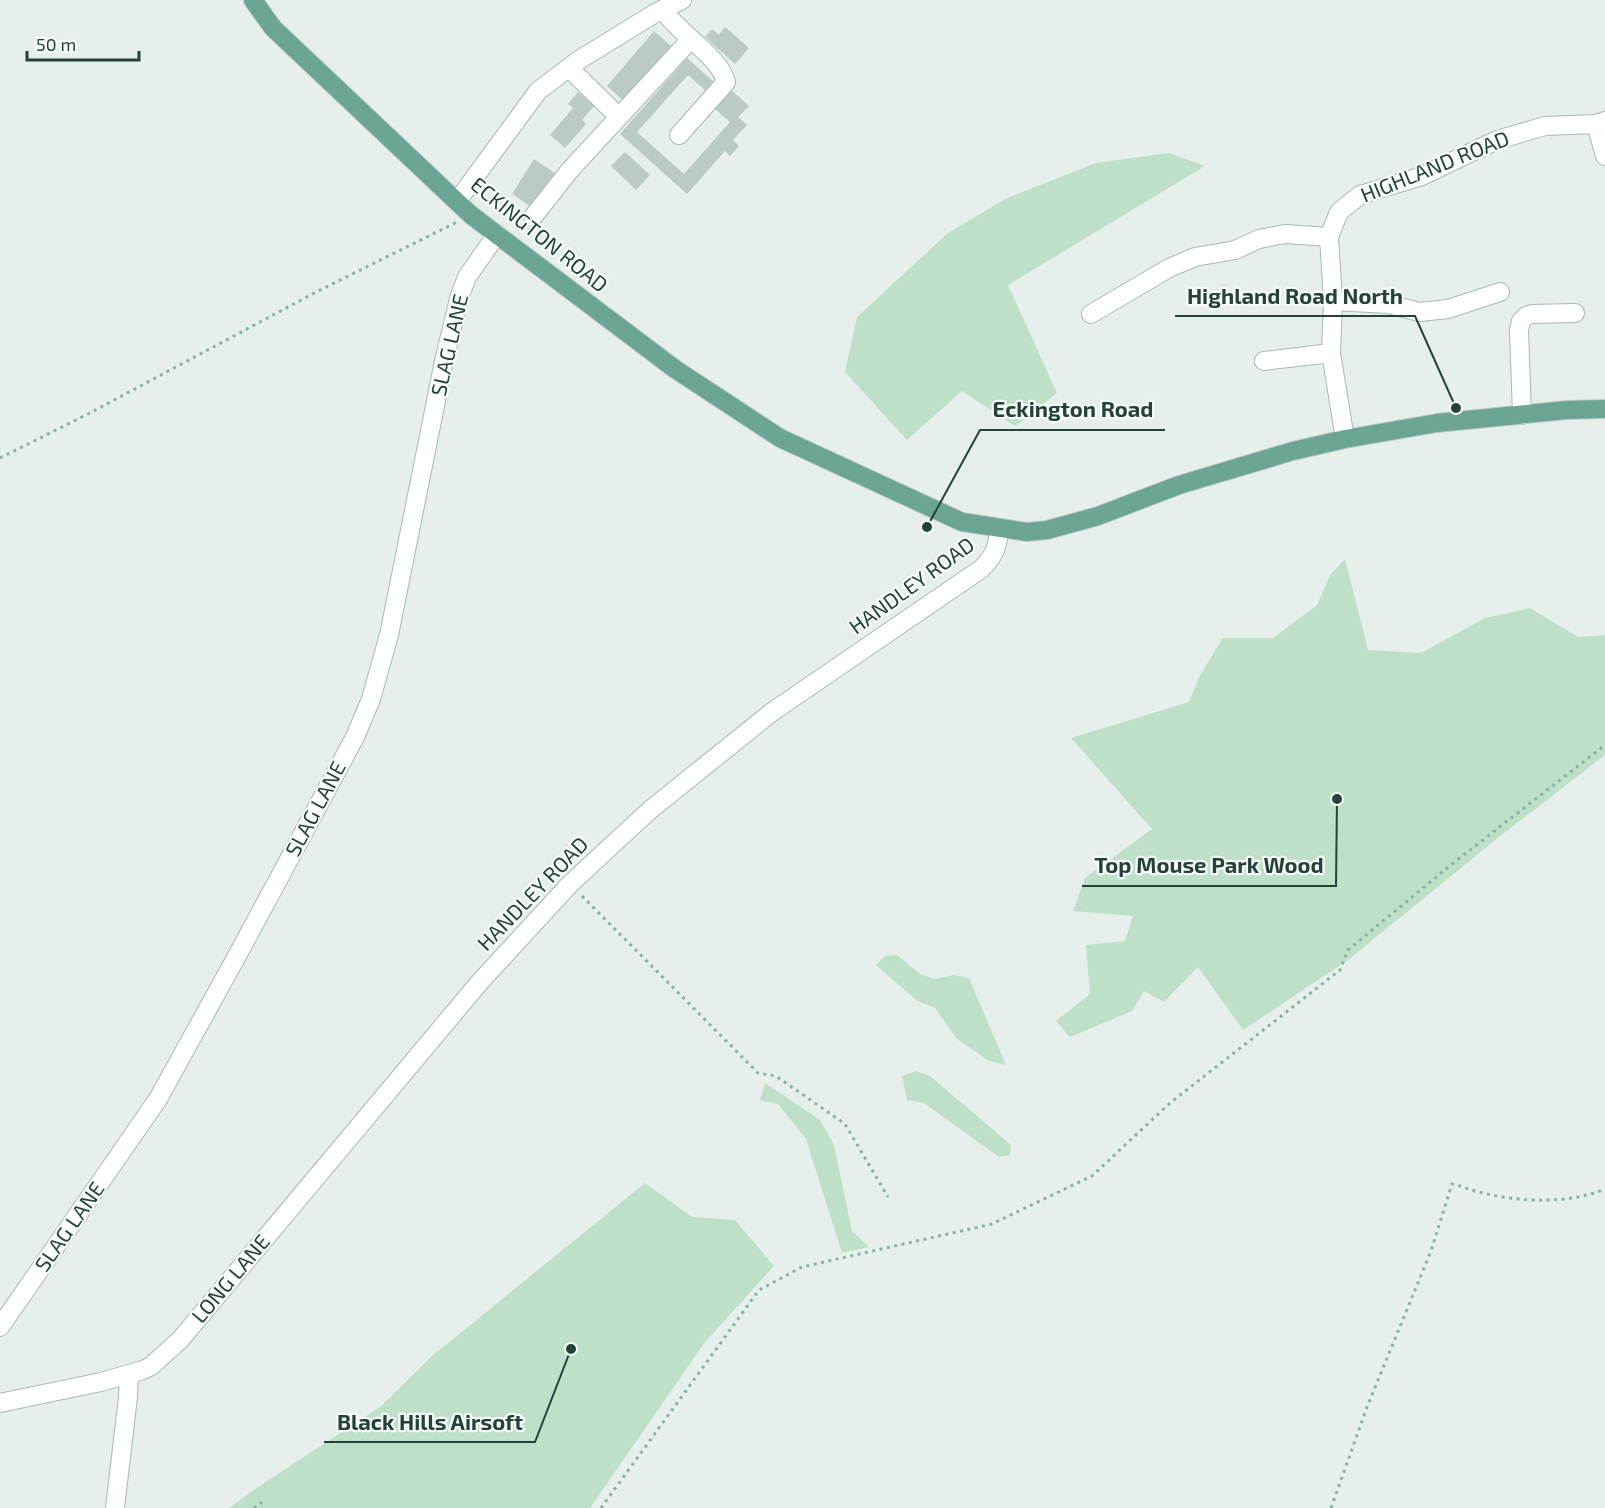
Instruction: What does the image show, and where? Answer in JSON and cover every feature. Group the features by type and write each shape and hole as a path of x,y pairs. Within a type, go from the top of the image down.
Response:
{"main road":[{"name":"ECKINGTON ROAD","path":"253,0 273,28 458,200 471,215 675,369 780,438 962,522 999,528"},
{"name":"HANDLEY ROAD","path":"999,528 1028,532 1071,525 1179,485 1293,451 1346,439 1437,423 1605,409"}],"street":[{"path":"458,200 538,92 568,68 681,0"},
{"path":"663,9 672,24 715,62 724,73 726,82 679,135"},
{"path":"533,217 570,170 690,40"},
{"path":"568,68 619,117"},
{"path":"1601,123 1605,156"},
{"name":"HIGHLAND ROAD","path":"1346,439 1331,353 1333,301 1329,237 1339,212 1360,195 1422,176 1497,140 1545,126 1601,123"},
{"name":"SLAG LANE","path":"0,1327 158,1099 355,736 371,699 388,635 460,295 468,277 497,234"},
{"path":"1091,314 1169,268 1195,257 1235,250 1258,239 1285,234 1329,237"},
{"path":"1333,301 1389,304 1419,312 1448,309 1500,292"},
{"path":"1522,415 1519,340 1521,321 1526,315 1532,314 1575,313"},
{"path":"1264,361 1331,353"},
{"name":"HANDLEY ROAD","path":"406,1069 479,983 570,884 651,810 772,712 981,569 992,558 998,543 999,528"},
{"name":"LONG LANE","path":"0,1403 129,1374 152,1366 180,1340 406,1069"},
{"path":"115,1508 129,1374"}],"path":[{"path":"0,458 318,291 471,215"},
{"path":"601,1508 759,1290 802,1267 992,1224 1092,1176 1170,1103 1340,970 1348,950 1452,864 1605,745"},
{"path":"570,884 758,1073 776,1076 845,1124 888,1197"},
{"path":"1331,1508 1366,1407 1431,1251 1452,1184 1473,1191 1523,1200 1585,1197 1605,1189"},
{"path":"254,1508 262,1502"}],"green space":[{"path":"1169,153 1205,166 1008,285 1057,393 1015,426 962,391 907,440 845,372 857,317 948,233 1007,198 1096,163"},
{"path":"1345,559 1368,650 1421,653 1485,618 1530,608 1578,637 1605,635 1605,755 1499,837 1348,960 1243,1030 1198,967 1164,1002 1144,991 1132,1011 1070,1037 1056,1021 1090,994 1086,945 1125,941 1133,916 1073,911 1085,878 1152,829 1071,738 1189,702 1199,677 1223,638 1273,638 1317,605 1330,575"},
{"path":"897,955 920,974 934,979 954,975 969,978 1006,1065 989,1061 957,1039 935,1008 916,1000 876,965 885,956"},
{"path":"916,1071 930,1076 1011,1145 1010,1155 999,1157 924,1103 907,1100 902,1076"},
{"path":"765,1083 820,1120 834,1145 852,1231 869,1247 842,1253 806,1139 778,1104 760,1100"},
{"path":"645,1183 692,1217 735,1220 774,1266 705,1342 590,1508 229,1508 380,1407 432,1356"}],"building":[{"path":"725,27 749,48 735,64 705,37 712,29 719,35"},
{"path":"654,31 672,47 625,102 607,86"},
{"path":"687,58 715,83 707,92 688,75 637,132 684,174 730,122 714,108 730,89 749,106 738,117 747,125 733,140 739,146 730,156 725,151 687,194 620,134"},
{"path":"578,92 594,106 582,120 586,124 565,148 550,135 573,108 568,104"},
{"path":"625,152 650,175 636,190 611,166"},
{"path":"534,159 555,173 533,208 512,194"}],"place":[{"name":"Highland Road North","path":"1456,408"},
{"name":"Eckington Road","path":"927,527"},
{"name":"Top Mouse Park Wood","path":"1337,799"},
{"name":"Black Hills Airsoft","path":"571,1349"}]}
